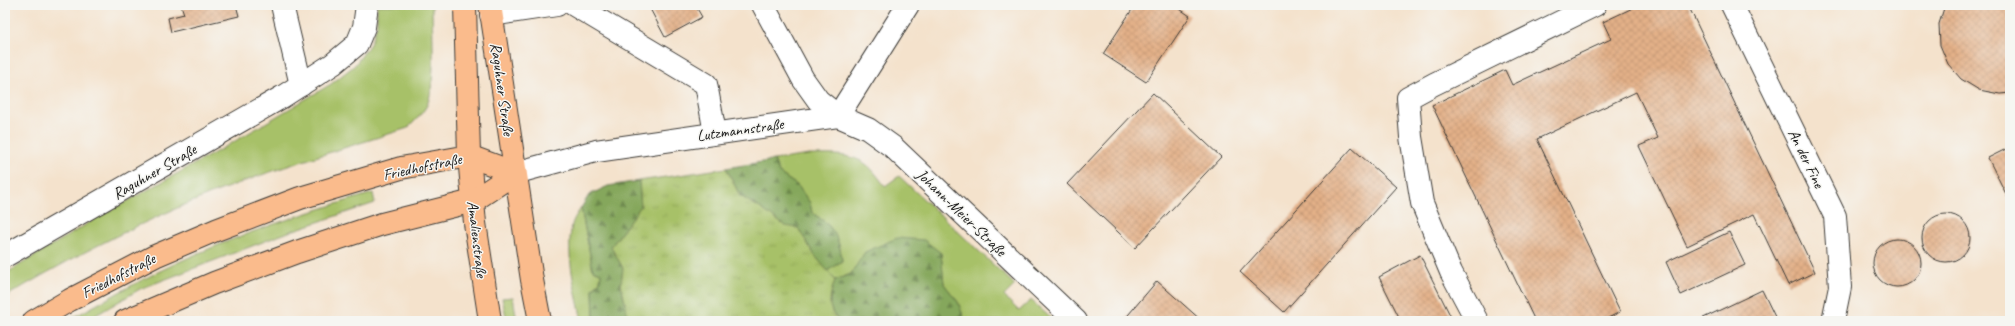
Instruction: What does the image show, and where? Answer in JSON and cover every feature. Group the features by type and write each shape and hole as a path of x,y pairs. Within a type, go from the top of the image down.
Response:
{"main road":[{"name":"Raguhner Straße","path":"465,5 469,156"},
{"name":"Raguhner Straße","path":"491,10 515,173"},
{"name":"Friedhofstraße","path":"34,321 70,300 148,260 216,230 300,198 401,168 469,156 515,173"},
{"name":"Amalienstraße","path":"469,156 473,201 490,321"},
{"path":"125,321 214,283 297,252 382,224 473,201 515,173 540,321"}],"street":[{"path":"282,5 301,85"},
{"name":"Raguhner Straße","path":"5,256 301,85 332,64 357,44 364,27 368,5"},
{"path":"491,10 557,5"},
{"path":"574,5 706,84 715,133"},
{"path":"763,5 803,79 818,100 838,116 908,5"},
{"path":"1477,321 1451,272 1422,203 1411,137 1408,98 1596,5"},
{"name":"An der Fine","path":"1732,5 1835,216 1840,287 1833,321"},
{"name":"Lutzmannstraße","path":"515,173 588,152 838,116"},
{"name":"Johann-Meier-Straße","path":"838,116 868,129 893,147 1076,321"}],"green space":[{"path":"377,5 432,5 432,86 426,107 408,128 294,164 210,194 114,237 5,297 5,274 95,219 225,147 331,84 355,65 370,44 377,25"},
{"path":"809,155 836,155 855,158 868,166 885,186 899,176 1015,285 1004,296 1019,311 1031,300 1054,321 965,321 958,302 944,284 941,253 866,252 851,274 835,280 827,271 842,261 839,245 834,233 825,223 812,213 810,203 798,186 779,173 774,160"},
{"path":"774,160 779,173 798,186 810,203 812,213 830,227 837,238 842,261 827,271 815,256 798,228 785,227 760,208 740,196 726,168"},
{"path":"726,168 740,196 785,226 798,228 815,256 835,280 830,296 830,302 832,312 840,321 629,321 621,284 623,268 611,247 641,206 639,181"},
{"path":"639,181 641,206 611,247 623,268 621,284 629,321 594,321 593,289 600,281 601,273 593,270 581,208 589,195 608,186"},
{"path":"373,193 375,203 294,230 140,289 86,321 67,321 156,273 211,248 291,218"},
{"path":"581,208 593,270 601,273 600,281 593,289 594,321 582,321 572,273 570,237 574,218"},
{"path":"897,238 924,240 941,253 944,284 958,302 965,321 840,321 835,317 832,312 830,296 835,280 851,274 865,252"},
{"path":"513,297 517,321 507,321 502,298"}],"building":[{"path":"181,5 236,5 239,16 171,32 168,18 184,14"},
{"path":"648,5 695,5 702,17 665,37"},
{"path":"1135,5 1174,5 1190,16 1146,82 1103,54"},
{"path":"1639,5 1688,5 1815,272 1788,285 1754,214 1687,246 1639,146 1658,138 1636,92 1537,139 1620,312 1602,321 1535,321 1432,105 1505,70 1512,85 1611,39 1603,22"},
{"path":"1945,5 2010,5 2010,93 2000,94 1979,90 1961,79 1948,64 1940,45 1939,24"},
{"path":"1153,93 1221,157 1135,248 1067,184"},
{"path":"2010,147 2010,202 1988,158"},
{"path":"1352,148 1396,187 1284,312 1240,272"},
{"path":"1946,214 1955,216 1963,221 1968,229 1970,238 1968,247 1963,255 1955,260 1946,262 1937,260 1929,255 1924,247 1922,238 1924,229 1929,221 1937,216"},
{"path":"1729,232 1745,265 1681,295 1666,262"},
{"path":"1897,239 1906,241 1914,246 1919,254 1921,263 1919,272 1914,280 1906,285 1897,287 1888,285 1880,280 1875,272 1873,263 1875,254 1880,246 1888,241"},
{"path":"1420,255 1453,321 1401,321 1379,277"},
{"path":"1157,281 1202,321 1123,321"},
{"path":"1762,290 1777,321 1697,321"}]}
